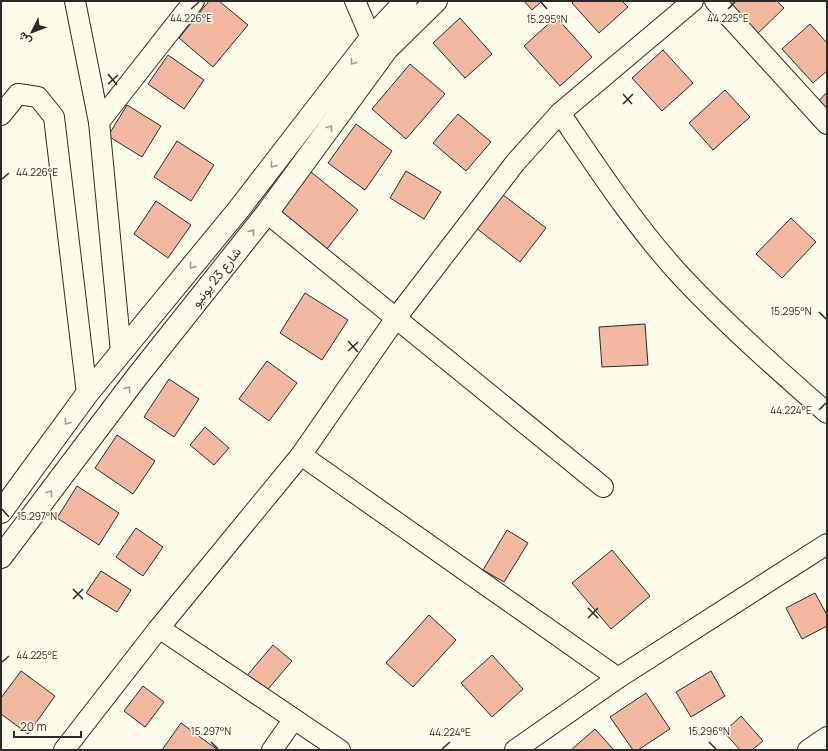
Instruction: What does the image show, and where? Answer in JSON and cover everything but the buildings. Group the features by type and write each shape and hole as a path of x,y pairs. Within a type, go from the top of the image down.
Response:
{"street":[{"path":"75,1 98,122 121,352"},
{"path":"98,122 194,1"},
{"path":"355,1 379,44"},
{"name":"شارع 23 يونيو","path":"1,557 136,378 267,213 406,1"},
{"name":"شارع 23 يونيو","path":"1,512 87,394 239,208 379,44 436,1"},
{"path":"64,750 159,628 301,455 396,318 515,163 560,112 693,1"},
{"path":"716,1 827,124"},
{"path":"1,115 18,94 38,97 54,117 87,394"},
{"path":"560,112 619,200 681,275 754,349 827,414"},
{"path":"267,213 603,487"},
{"path":"301,455 618,678"},
{"path":"515,750 618,678 827,544"},
{"path":"159,628 340,750"},
{"path":"272,750 294,720"},
{"path":"808,750 827,737"}]}
